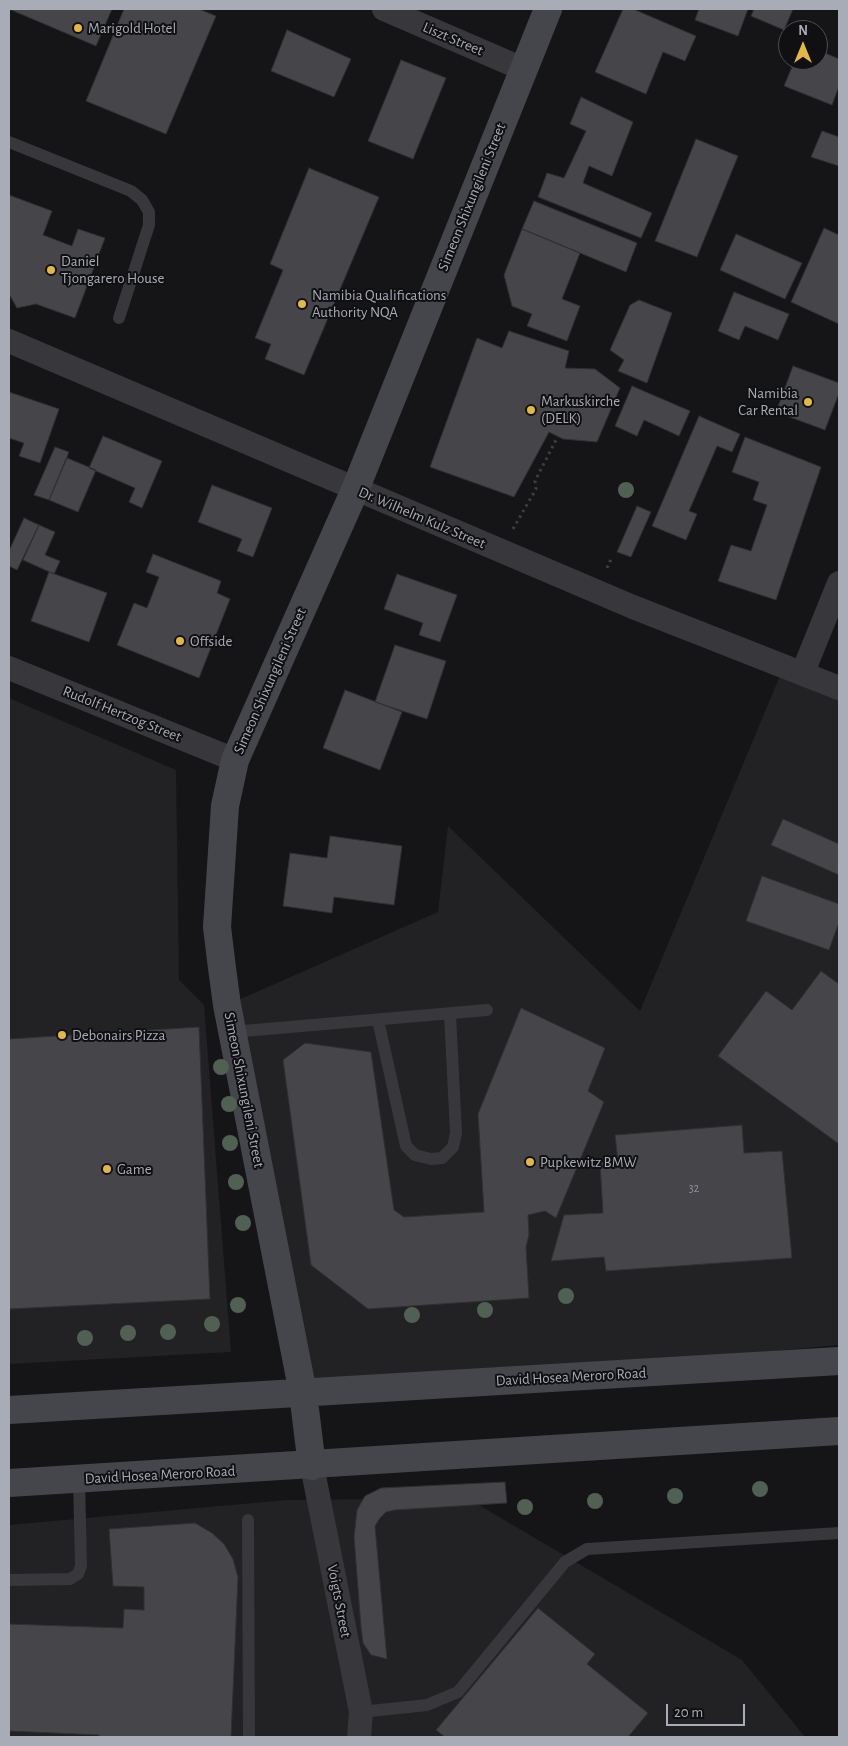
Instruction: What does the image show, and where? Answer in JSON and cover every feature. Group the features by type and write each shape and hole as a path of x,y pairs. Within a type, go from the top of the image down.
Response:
{"main road":[{"name":"Simeon Shixungileni Street","path":"303,1392 232,1032 217,927 225,806 234,760 355,490 548,9"},
{"name":"David Hosea Meroro Road","path":"9,1410 839,1360"},
{"path":"303,1392 312,1466"},
{"name":"David Hosea Meroro Road","path":"9,1483 312,1466 839,1431"}],"street":[{"name":"Liszt Street","path":"384,9 523,69"},
{"name":"Dr. Wilhelm Kulz Street","path":"9,341 633,607 803,672 839,688"},
{"path":"803,672 839,583"},
{"name":"Rudolf Hertzog Street","path":"9,668 234,760"},
{"name":"Voigts Street","path":"312,1466 361,1712 360,1737"}],"lane":[{"path":"9,142 131,192 142,200 148,212 149,225 119,318"},
{"path":"232,1032 487,1010"},
{"path":"378,1020 406,1146 415,1155 431,1159 442,1158 453,1147 456,1133 450,1014"},
{"path":"9,1580 70,1578 78,1574 81,1566 79,1479"},
{"path":"248,1520 249,1737"},
{"path":"361,1712 427,1705 458,1692 560,1568 587,1549 839,1533"}],"path":[{"path":"512,532 536,489 535,482 558,436"},
{"path":"605,572 611,559"}],"shaded area":[{"path":"784,666 839,687 839,1345 303,1393 227,1005 438,912 448,826 640,1011"},
{"path":"9,698 176,770 179,980 204,1005 231,1352 9,1364"},
{"path":"467,1498 742,1660 805,1737 9,1737 9,1525 287,1500"}],"building":[{"name":"Marigold Hotel","path":"9,9 112,9 96,46"},
{"path":"124,9 199,9 216,16 166,134 86,101"},
{"path":"623,9 633,9 696,36 685,61 663,52 646,94 595,72"},
{"path":"699,9 748,9 738,36 695,20"},
{"path":"754,9 793,9 788,20 778,20 778,27 751,16"},
{"path":"287,30 351,59 334,97 271,71"},
{"path":"828,54 839,59 839,86 832,105 784,86 791,70 828,70"},
{"path":"401,60 446,78 413,159 368,141"},
{"path":"581,97 633,122 612,176 589,166 583,183 652,213 641,238 538,197 547,173 564,178 586,131 570,124"},
{"path":"822,131 839,137 839,166 811,157"},
{"path":"696,139 738,156 697,257 655,241"},
{"name":"Namibia Qualifications Authority NQA","path":"309,168 379,197 304,375 265,359 271,344 255,338 283,270 270,264"},
{"name":"Daniel Tjongarero House","path":"9,195 52,211 43,235 72,246 78,229 105,238 75,318 36,304 17,308 9,294"},
{"path":"534,201 637,243 626,272 522,229"},
{"path":"824,228 839,235 839,324 791,302"},
{"path":"522,229 580,253 562,299 580,306 567,341 527,326 532,314 512,306 504,275"},
{"path":"736,234 802,263 785,299 720,270"},
{"path":"734,292 789,314 778,340 745,326 739,340 718,331"},
{"path":"639,300 672,313 647,383 618,371 624,360 610,350 630,305"},
{"name":"Markuskirche (DELK)","path":"509,331 569,351 565,368 595,369 620,388 597,442 563,439 549,432 514,497 430,467 477,338 502,348"},
{"name":"Namibia Car Rental","path":"793,366 839,383 839,393 825,430 776,412"},
{"path":"632,386 690,411 679,436 644,420 637,436 615,426"},
{"path":"9,392 59,409 40,463 19,456 24,443 9,438"},
{"path":"699,416 740,434 732,452 717,446 689,511 697,514 686,540 652,526"},
{"path":"103,436 162,461 142,508 129,502 135,488 89,468"},
{"path":"745,437 821,467 776,600 718,581 731,545 751,551 767,505 753,500 759,482 732,472"},
{"path":"55,447 69,452 49,500 34,495"},
{"path":"67,458 96,470 78,512 49,500"},
{"path":"212,485 272,508 253,557 237,551 242,539 198,522"},
{"path":"637,506 651,512 631,557 617,552"},
{"path":"24,518 39,525 17,570 9,566 9,551"},
{"path":"39,525 55,532 45,555 60,561 54,574 23,560"},
{"path":"153,554 221,581 217,593 230,599 199,678 117,645 134,603 147,608 159,577 146,572"},
{"path":"49,572 107,593 89,642 31,621"},
{"path":"397,574 457,595 440,642 419,635 423,623 384,609"},
{"path":"395,645 446,661 427,719 375,702"},
{"path":"345,690 402,712 380,770 323,748"},
{"path":"783,819 839,844 839,875 771,845"},
{"path":"330,836 402,846 394,905 334,897 332,913 283,906 290,853 327,858"},
{"path":"762,876 839,904 839,922 829,950 746,921"},
{"path":"821,971 839,984 839,1144 718,1056 766,991 792,1010"},
{"name":"Pupkewitz BMW","path":"521,1008 605,1048 588,1091 604,1102 556,1218 545,1211 528,1215 529,1235 526,1247 529,1298 368,1309 311,1265 283,1060 305,1043 371,1052 394,1210 404,1217 484,1212 478,1114"},
{"name":"Game","path":"199,1027 210,1299 9,1309 9,1039"},
{"path":"742,1125 744,1153 782,1151 792,1258 606,1271 604,1257 551,1261 564,1215 603,1213 600,1163 618,1162 615,1135"},
{"path":"505,1482 507,1503 395,1510 386,1512 380,1518 375,1526 387,1659 371,1655 363,1643 354,1537 357,1510 365,1496 381,1488"},
{"path":"195,1523 212,1533 224,1544 233,1559 238,1577 231,1737 99,1737 99,1735 9,1731 9,1624 123,1628 124,1609 144,1610 144,1587 113,1586 109,1529"},
{"path":"538,1608 595,1654 587,1664 648,1713 628,1737 445,1737 436,1730"}],"place":[{"name":"Marigold Hotel","path":"78,28"},
{"name":"Daniel Tjongarero House","path":"51,270"},
{"name":"Namibia Qualifications Authority NQA","path":"302,304"},
{"name":"Namibia Car Rental","path":"808,402"},
{"name":"Markuskirche (DELK)","path":"531,410"},
{"name":"Offside","path":"180,641"},
{"name":"Debonairs Pizza","path":"62,1035"},
{"name":"Pupkewitz BMW","path":"530,1162"},
{"name":"Game","path":"107,1169"}]}
